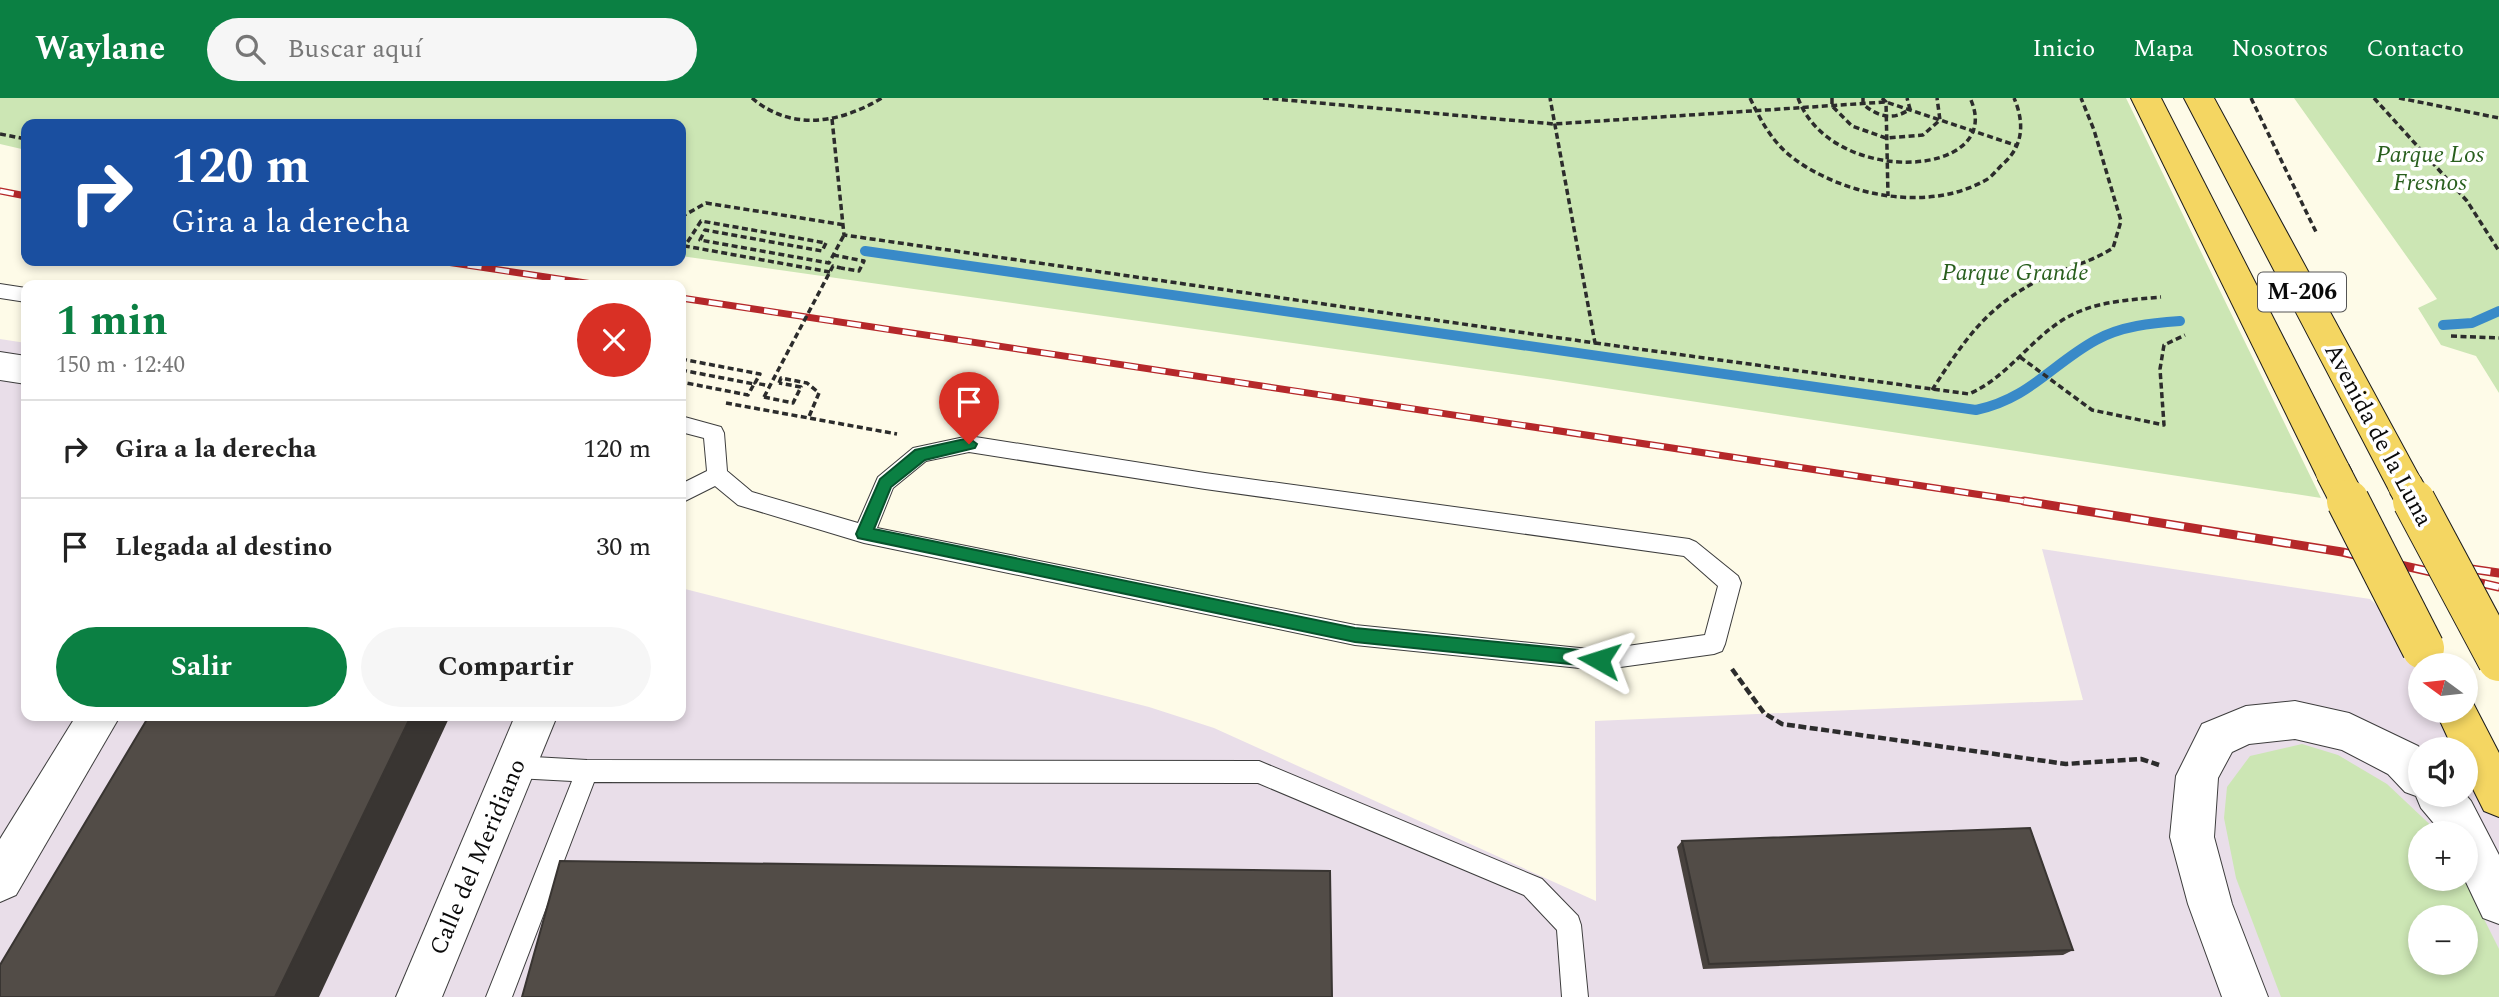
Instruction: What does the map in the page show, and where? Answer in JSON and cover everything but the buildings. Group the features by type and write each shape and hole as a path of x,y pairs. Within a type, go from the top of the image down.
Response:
{"main road":[{"name":"M-206","path":"2146,98 2425,653"},
{"name":"Avenida de la Luna","path":"2199,98 2499,660"},
{"path":"2462,723 2499,797"}],"street":[{"path":"0,366 21,369"},
{"path":"2245,997 2210,904 2192,837 2197,776 2217,738 2246,725 2295,720 2349,732 2403,760 2408,765"},
{"path":"0,880 96,721"},
{"name":"Calle del Meridiano","path":"419,997 534,721"},
{"path":"2448,807 2458,821"},
{"path":"2478,860 2499,902"}],"lane":[{"path":"0,291 21,294"},
{"path":"686,425 714,433 717,475 745,499 864,534 1355,635 1599,660 1714,644 1730,583 1689,548 1205,481 969,444 920,454 885,483 864,534"},
{"path":"686,491 717,475"},
{"path":"516,766 587,771 1259,772 1533,887 1569,925 1575,997"},
{"path":"499,997 587,771"}],"path":[{"path":"752,98 760,107 780,117 805,121 832,119 858,112 882,98"},
{"path":"1263,98 1554,124 1863,104 1891,98"},
{"path":"1550,98 1595,344"},
{"path":"1750,98 1753,110 1767,134 1789,155 1807,167 1848,186 1888,196 1926,197 1957,193 1987,181 2004,167 2018,146 2022,124 2014,98"},
{"path":"1798,98 1800,108 1813,126 1844,149 1886,162 1922,163 1959,149 1974,131 1975,105 1970,98"},
{"path":"1832,98 1832,106 1852,126 1886,138 1923,135 1940,120"},
{"path":"1863,98 1863,104 1872,113 1885,118 1901,117 1910,109"},
{"path":"1907,98 1910,109"},
{"path":"1937,98 1940,120"},
{"path":"1932,390 1967,336 2004,301 2041,279 2093,261 2113,248 2121,221 2094,130 2081,98"},
{"path":"2374,98 2467,201 2499,251"},
{"path":"2399,98 2499,118"},
{"path":"1884,100 1888,196"},
{"path":"1884,100 2018,146"},
{"path":"686,244 701,221 826,243 822,251 705,230 700,240 829,263 844,234 845,225 832,119"},
{"path":"0,134 21,138"},
{"path":"686,214 706,203 845,225"},
{"path":"844,234 1595,344 1969,394 1987,388 2065,318 2100,304 2161,297"},
{"path":"686,246 830,272"},
{"path":"808,419 819,393 807,383 781,378 779,383 801,387 793,403 764,397 833,266 859,271 864,261 833,256"},
{"path":"2020,357 2092,410 2164,425 2160,369 2164,345 2185,335"},
{"path":"2451,336 2499,338"},
{"path":"686,360 760,374 755,383 770,386"},
{"path":"686,371 754,384 748,395 686,383"},
{"path":"776,413 896,434 920,454"},
{"path":"1714,644 1764,713 1782,724 2066,764 2141,759 2197,776"}],"shaded area":[{"path":"0,339 21,342 21,721 686,721 686,589 1149,707 1214,728 1596,901 1595,721 2083,700 2042,549 2370,599 2423,648 2423,653 2408,653 2408,723 2461,723 2468,737 2408,737 2408,807 2478,807 2478,756 2499,797 2499,997 0,997"}],"green space":[{"name":"Parque Grande","path":"0,98 2126,98 2321,498 1547,379 686,257 686,119 21,119 21,149 0,144"},
{"name":"Parque Los Fresnos","path":"2294,98 2499,98 2499,393 2476,356 2441,345 2418,308 2437,299"},
{"path":"2302,744 2338,755 2387,784 2408,804 2408,807 2426,821 2408,821 2408,891 2470,891 2477,905 2408,905 2408,975 2478,975 2478,907 2499,949 2499,997 2281,997 2236,878 2224,818 2227,787 2250,756"}],"waterway":[{"path":"865,251 1976,410 2011,398 2080,349 2106,335 2137,326 2180,321"},
{"path":"2443,325 2472,323 2499,311"}],"railway":[{"path":"0,191 21,195"},
{"path":"473,266 566,280"},
{"path":"686,299 2035,503"},
{"path":"2024,501 2342,552 2499,587"},
{"path":"2437,564 2499,573"}],"route":[{"path":"969,444 920,454 885,483 864,534 1355,635 1599,660"}]}
